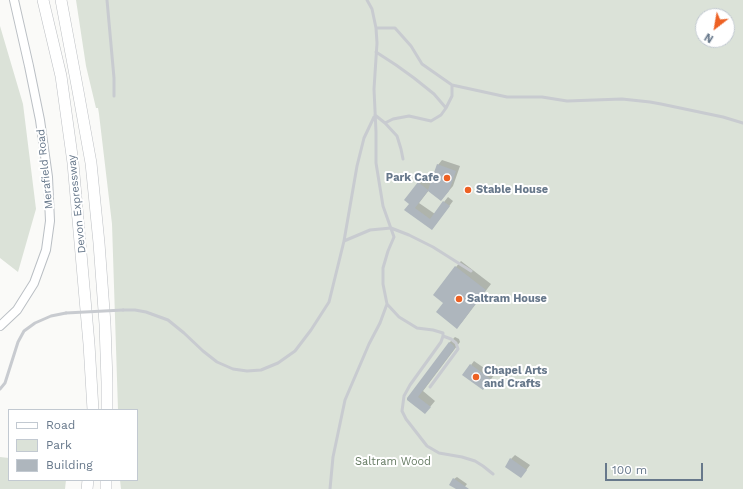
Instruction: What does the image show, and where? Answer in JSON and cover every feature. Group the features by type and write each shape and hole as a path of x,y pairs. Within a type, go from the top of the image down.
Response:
{"highway":[{"name":"Devon Expressway","path":"44,0 61,76 74,163 92,409"},
{"name":"Devon Expressway","path":"60,0 78,91 91,171 99,243 105,324 107,409"}],"street":[{"name":"Merafield Road","path":"1,324 17,310 34,284 46,250 50,221 48,177 40,120 14,0"}],"lane":[{"path":"107,0 114,78 114,96"},
{"path":"367,0 372,9 376,28 374,89 376,163 383,206 394,237 383,268 383,284 387,304 399,317 417,328 443,333 443,336 456,343 458,349 430,387"},
{"path":"376,28 395,28 411,46 422,64 452,85 507,97 542,97 567,101 622,99 656,103 723,117 743,123"},
{"path":"376,52 414,78 434,94 446,108"},
{"path":"385,122 409,116 431,121 441,115 446,108 452,96 452,85"},
{"path":"375,115 385,122 397,136 403,159"},
{"path":"0,389 5,383 18,342 24,331 35,323 51,316 66,313 123,310 146,312 168,320 217,362 233,369 247,371 261,370 278,363 295,351 311,330 328,302 344,241 357,166 364,138 375,115"},
{"path":"344,241 370,230 391,228 433,247 472,271"},
{"path":"330,489 333,456 345,400 380,323 387,304"},
{"path":"443,336 441,342 410,385 404,396 402,412 427,446 439,453 475,461 493,474"}],"green space":[{"name":"Saltram Wood","path":"76,0 743,0 743,489 121,489 120,481 138,481 138,409 118,409 112,224 98,108 96,108 86,66"},
{"path":"0,26 23,104 36,209 18,272 0,258"},
{"path":"0,457 8,458 8,481 66,481 65,489 0,489"}],"building":[{"path":"437,164 456,171 449,191 441,201 428,191 415,208 430,219 443,201 450,206 432,230 404,210 409,204 404,200 418,182 428,190"},
{"name":"Saltram House","path":"455,266 486,290 457,329 436,312 443,303 433,295"},
{"path":"449,342 455,348 418,397 431,407 425,414 407,400 407,398"},
{"name":"Chapel Arts and Crafts","path":"470,364 491,379 483,390 462,375"},
{"path":"510,458 527,470 521,478 505,467"},
{"path":"453,478 469,489 456,489 449,485"}],"place":[{"name":"Park Cafe","path":"447,178"},
{"name":"Stable House","path":"468,190"},
{"name":"Saltram House","path":"459,299"},
{"name":"Chapel Arts and Crafts","path":"476,377"}]}
